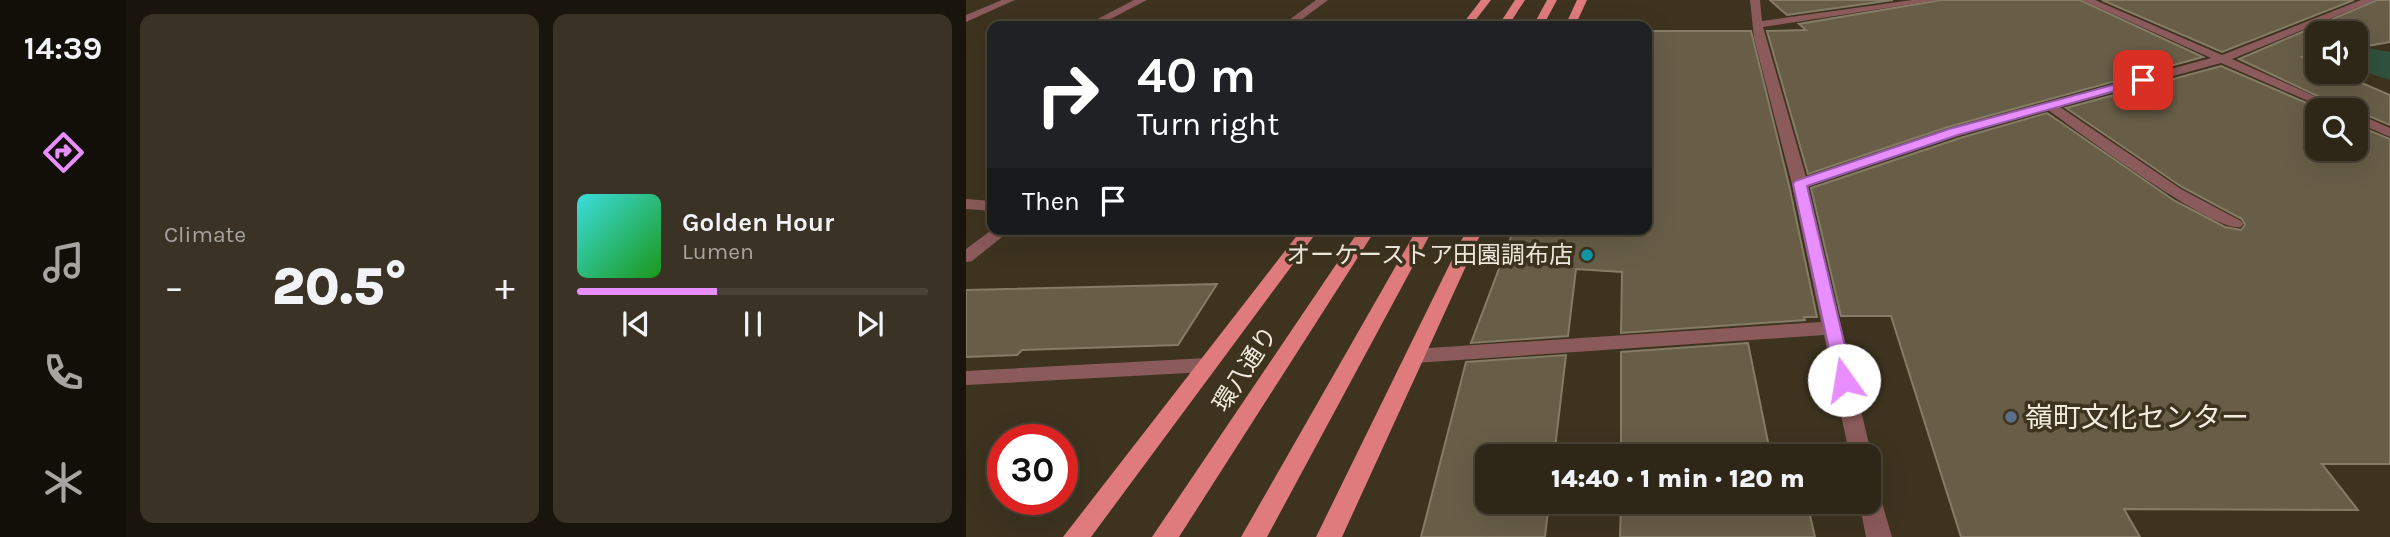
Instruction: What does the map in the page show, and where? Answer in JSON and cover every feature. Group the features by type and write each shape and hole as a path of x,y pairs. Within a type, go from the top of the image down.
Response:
{"main road":[{"path":"1470,21 1486,0"},
{"path":"1572,21 1582,0"},
{"path":"1541,21 1550,3"},
{"path":"1506,21 1517,4"},
{"path":"1076,537 1306,235"},
{"name":"環八通り","path":"1165,537 1364,235"},
{"path":"1254,537 1422,235"},
{"path":"1329,537 1472,235"}],"street":[{"path":"966,19 1010,0"},
{"path":"1099,21 1142,0"},
{"path":"1293,21 1323,0"},
{"path":"1755,0 1758,25 1800,184 1858,444"},
{"path":"1758,25 1933,0"},
{"path":"2087,0 2312,98"},
{"path":"1800,184 1954,132 2221,58 2370,0"},
{"path":"2050,106 2176,192 2235,225"},
{"path":"2368,123 2390,133"},
{"path":"966,204 987,206"},
{"path":"966,257 996,235"},
{"path":"1415,356 1832,328"},
{"path":"966,378 1208,365"},
{"path":"1874,514 1879,537"}],"green space":[{"path":"2368,48 2390,52 2390,80 2368,73"}],"building":[{"path":"1770,0 1893,0 1787,15"},
{"path":"1941,0 2080,0 2203,57 1948,127 1808,174 1767,31 1806,30 1799,24"},
{"path":"2102,0 2354,0 2222,52"},
{"path":"2377,0 2390,0 2390,42 2368,46 2368,21 2328,21"},
{"path":"1652,31 1751,31 1789,185 1817,317 1621,333 1622,272 1576,269 1568,336 1471,343 1512,235 1652,235"},
{"path":"2305,31 2305,57 2302,57 2305,58 2305,84 2364,84 2390,95 2390,125 2368,116 2368,98 2322,98 2239,59"},
{"path":"2221,66 2305,102 2305,161 2368,161 2368,130 2390,139 2390,464 2322,464 2358,510 2124,509 2140,537 1961,537 1891,316 1841,316 1811,188 1960,138 2047,113 2175,201 2225,227 2241,230 2245,225 2242,219 2182,187 2066,108"},
{"path":"1217,284 1178,345 1022,350 1017,355 966,357 966,290"},
{"path":"1748,343 1768,444 1621,444 1621,352"},
{"path":"1566,355 1556,444 1475,444 1475,514 1548,514 1545,537 1421,537 1466,362"},
{"path":"1621,514 1810,514 1815,537 1620,537"}],"place":[{"name":"オーケーストア田園調布店","path":"1587,255"},
{"name":"嶺町文化センター","path":"2011,417"}],"route":[{"path":"1844,380 1800,184 1954,132 2143,80"}]}
